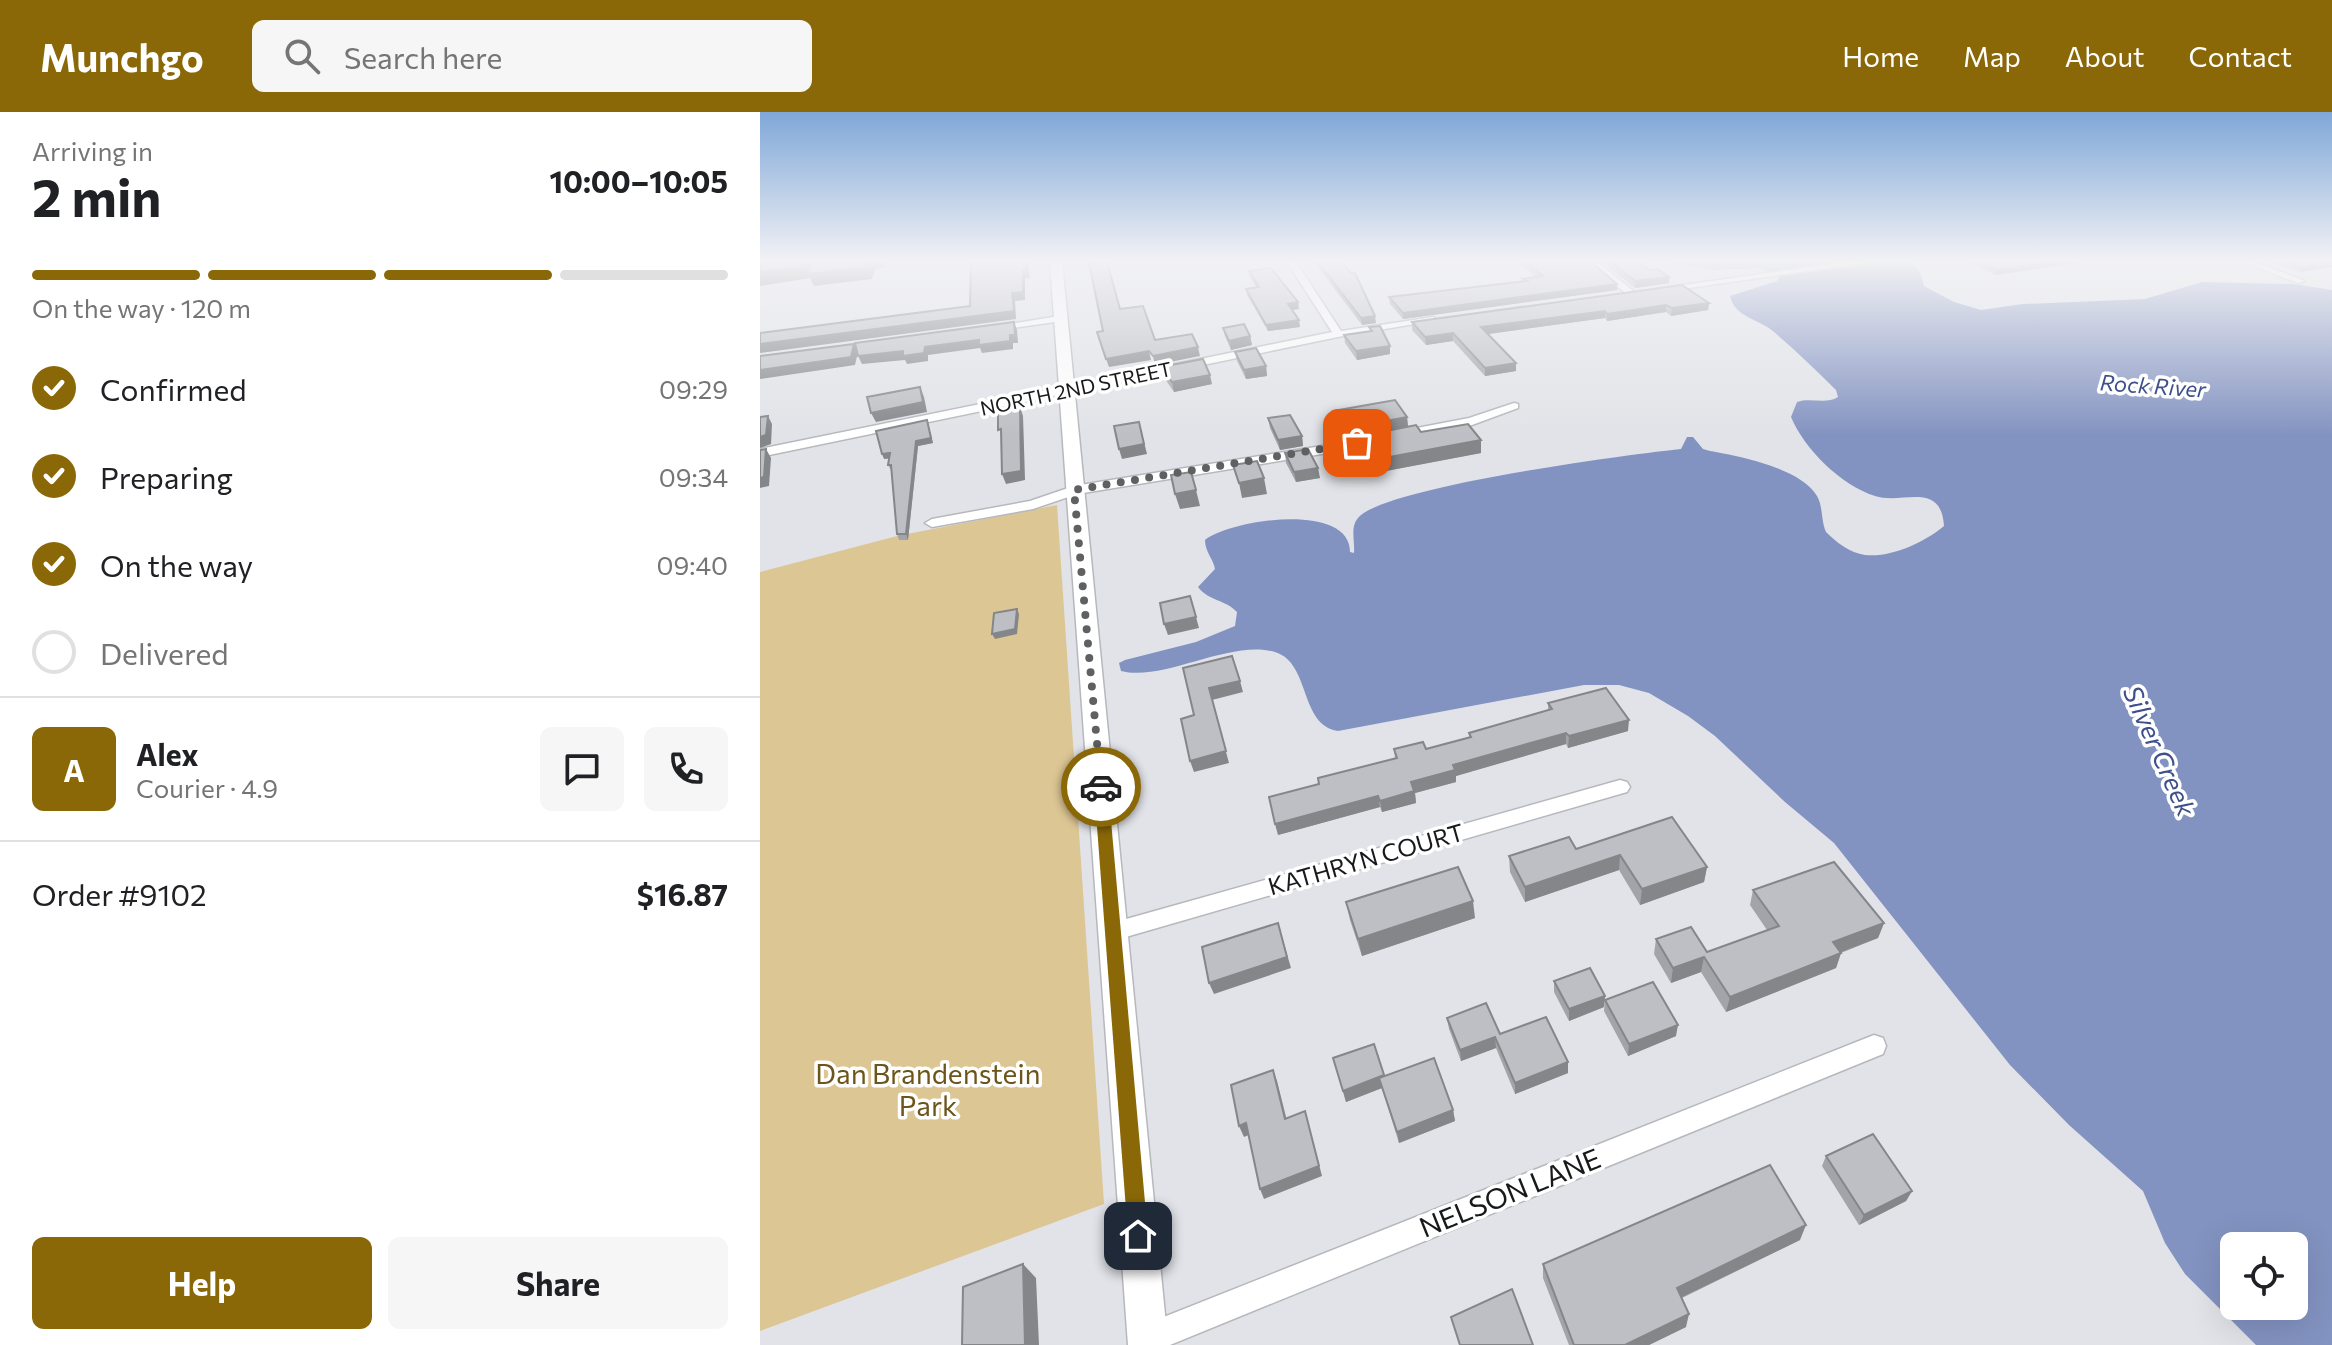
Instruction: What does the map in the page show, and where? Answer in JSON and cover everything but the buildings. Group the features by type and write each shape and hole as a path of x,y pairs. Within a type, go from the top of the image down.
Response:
{"street":[{"path":"980,330 1055,320"},
{"path":"1059,320 1147,1342"},
{"path":"1329,320 1338,334"},
{"name":"NORTH 2ND STREET","path":"760,453 1338,334 1439,320"},
{"path":"932,523 1033,505 1074,490 1371,441 1472,421 1514,406"},
{"name":"KATHRYN COURT","path":"1112,932 1620,787"},
{"name":"NELSON LANE","path":"1147,1342 1874,1046"}],"green space":[{"name":"Dan Brandenstein Park","path":"1057,505 1104,1204 760,1331 760,572 897,536"}],"water":[{"path":"1752,320 2332,320 2332,1345 2256,1345 2231,1320 2308,1320 2308,1232 2220,1232 2220,1309 2185,1274 2165,1243 2143,1191 2069,1125 2010,1065 1834,843 1715,736 1649,693 1619,685 1584,685 1338,731 1317,718 1295,668 1275,652 1238,651 1157,671 1121,671 1119,663 1125,660 1196,642 1235,626 1237,612 1206,595 1198,587 1215,569 1205,540 1218,533 1261,522 1286,519 1310,521 1331,526 1345,536 1350,552 1354,553 1353,530 1356,522 1377,506 1412,495 1510,474 1681,449 1687,437 1693,437 1703,449 1768,465 1798,478 1817,496 1826,532 1854,552 1886,554 1918,543 1944,526 1936,503 1918,497 1886,498 1862,491 1837,475 1815,454 1791,417 1797,402 1833,399 1838,397 1836,390 1774,332"}],"way so far":[{"path":"1101,787 1074,490 1357,443"}],"route":[{"path":"1101,787 1138,1236"}],"water label":[{"name":"Rock River","path":"2153,386"},
{"name":"Silver Creek","path":"2159,751"}]}
